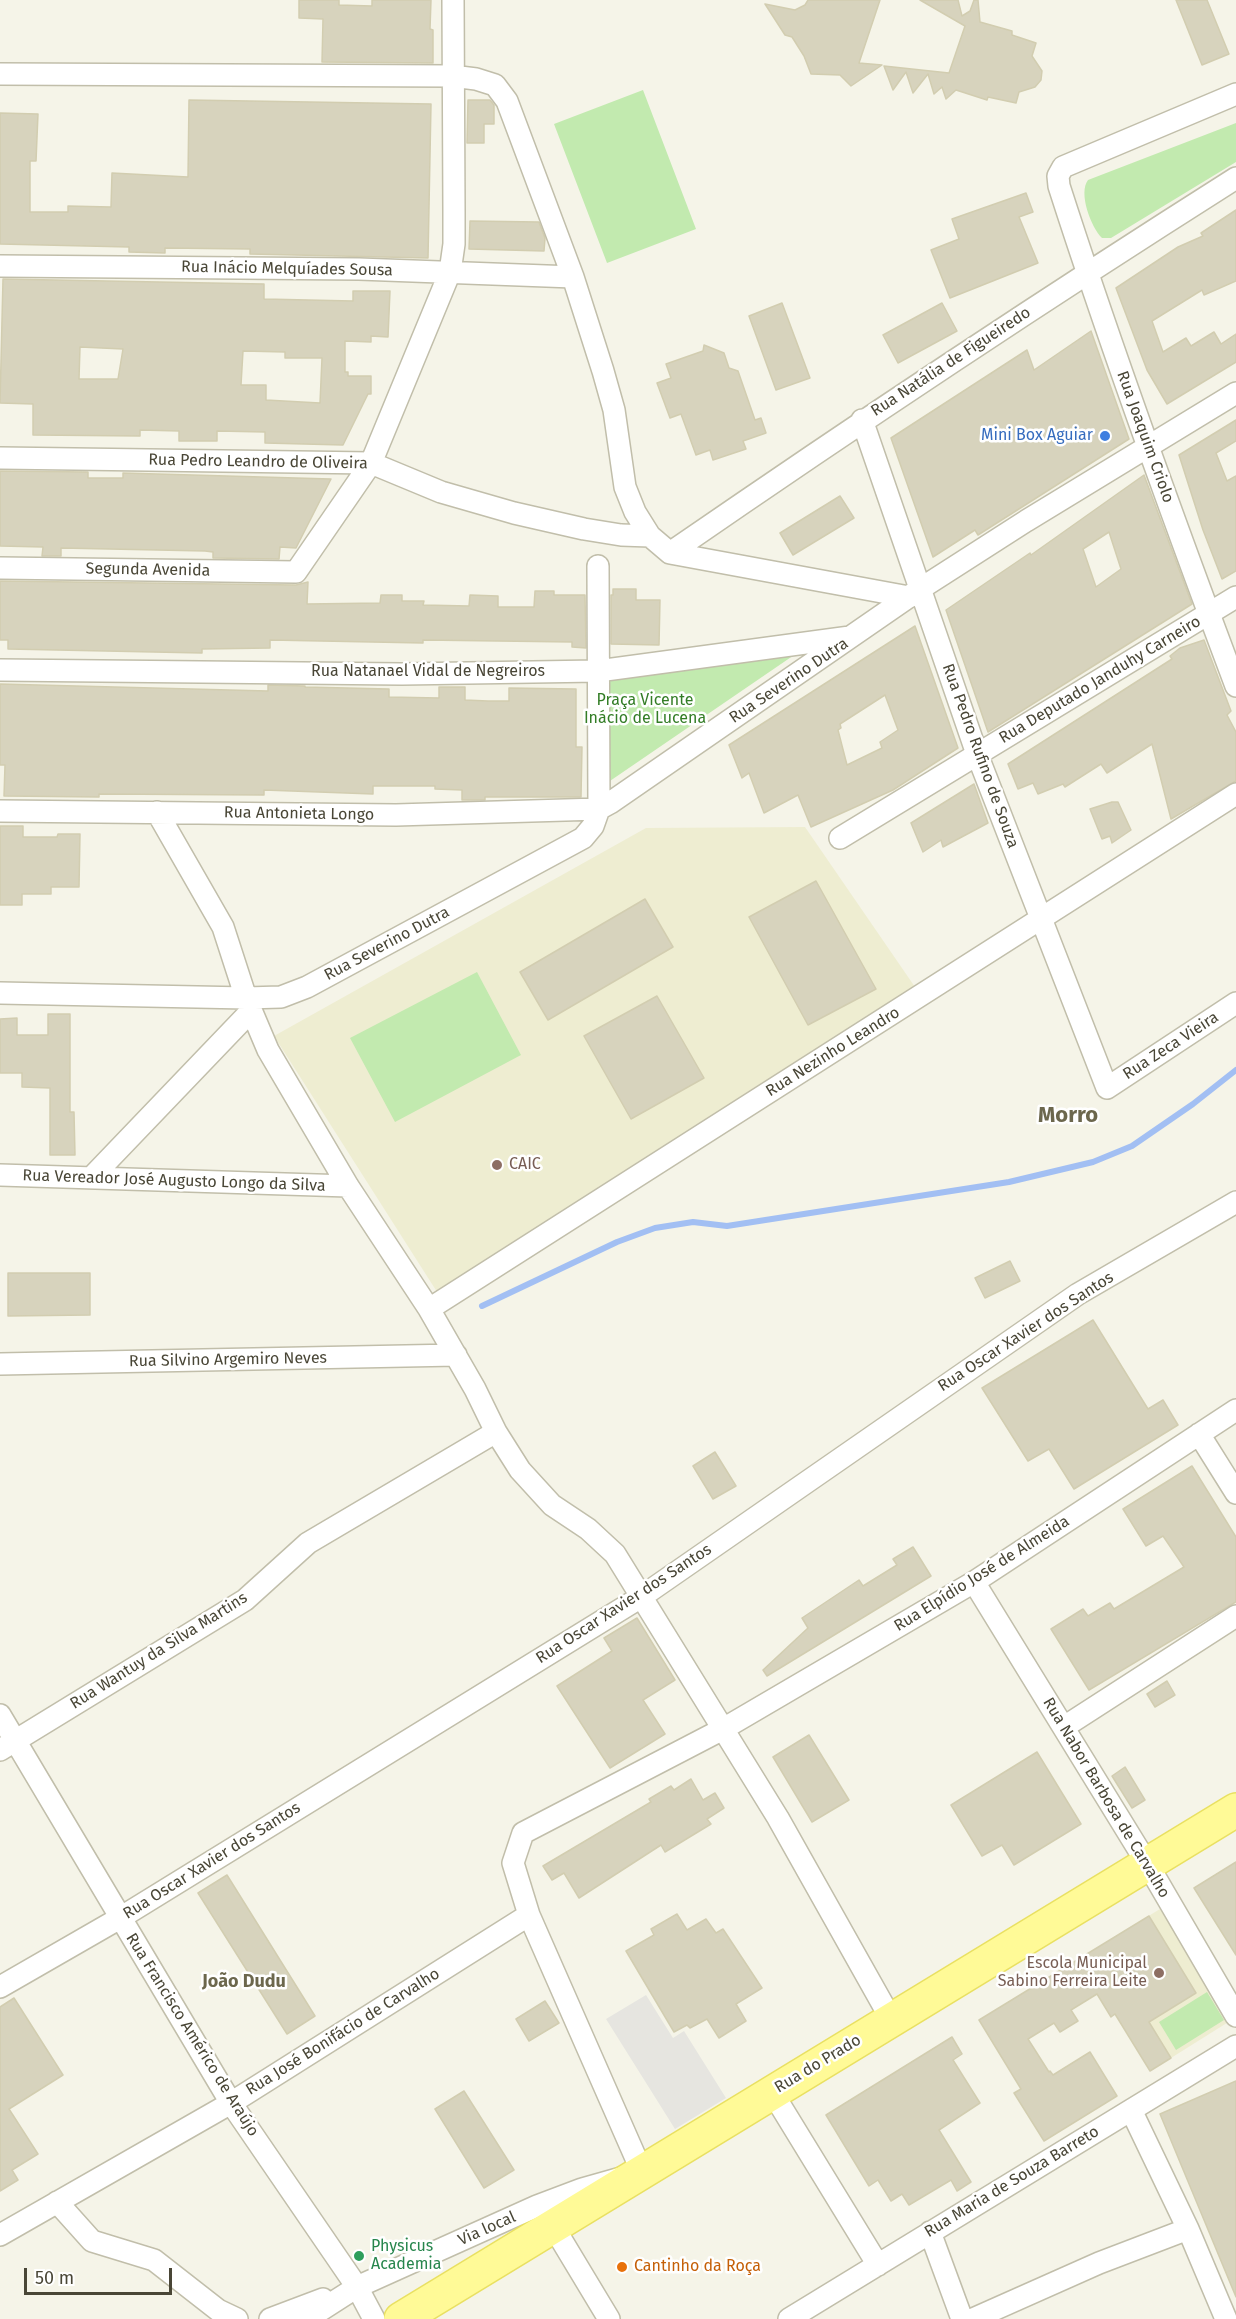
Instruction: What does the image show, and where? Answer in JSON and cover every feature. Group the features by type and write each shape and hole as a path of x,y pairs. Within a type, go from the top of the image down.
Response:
{"main road":[{"name":"Rua do Prado","path":"401,2319 1236,1810"}],"street":[{"path":"371,463 450,272 454,244 453,0"},
{"path":"0,74 452,76 476,79 495,86 507,101 573,277 614,410 626,487 635,512 650,536 670,553 914,593"},
{"name":"Rua Joaquim Criolo","path":"1236,94 1063,167 1058,176 1059,186 1087,273 1148,448 1236,686"},
{"name":"Rua Natália de Figueiredo","path":"670,553 862,420 1236,178"},
{"name":"Rua Inácio Melquíades Sousa","path":"0,266 282,268 573,277"},
{"name":"Rua Severino Dutra","path":"0,993 248,1005 281,997 307,987 583,838 593,826 599,809 914,593 1026,521 1236,393"},
{"name":"Rua Pedro Rufino de Souza","path":"862,420 914,593 1107,1088"},
{"name":"Rua Pedro Leandro de Oliveira","path":"0,458 371,463 441,492 514,513 621,535 650,536"},
{"name":"Segunda Avenida","path":"0,568 296,572 371,463"},
{"path":"598,566 599,809"},
{"name":"Rua Deputado Janduhy Carneiro","path":"840,837 1236,597"},
{"name":"Rua Natanael Vidal de Negreiros","path":"0,670 402,674 598,671 853,637"},
{"name":"Rua Nezinho Leandro","path":"429,1310 1236,794"},
{"name":"Rua Antonieta Longo","path":"0,811 396,815 599,809"},
{"path":"158,812 223,927 248,1005 268,1050 348,1186 456,1355 496,1432 520,1470 552,1505 588,1529 615,1554 778,1818 891,2019"},
{"name":"Rua Zeca Vieira","path":"1107,1088 1236,1004"},
{"path":"91,1178 248,1005"},
{"name":"Rua Vereador José Augusto Longo da Silva","path":"0,1175 348,1186"},
{"name":"Rua Oscar Xavier dos Santos","path":"0,1987 120,1918 641,1597 1068,1301 1236,1202"},
{"name":"Rua Silvino Argemiro Neves","path":"0,1364 456,1355"},
{"name":"Rua Elpídio José de Almeida","path":"642,2172 529,1916 513,1863 523,1833 723,1730 974,1582 1236,1410"},
{"name":"Rua Wantuy da Silva Martins","path":"8,1745 245,1600 308,1543 496,1432"},
{"path":"1199,1434 1236,1493"},
{"name":"Rua Nabor Barbosa de Carvalho","path":"974,1582 1148,1865 1236,2016"},
{"path":"1064,1727 1236,1616"},
{"name":"Rua Francisco Américo de Araújo","path":"0,1715 8,1745 120,1918 231,2103 357,2287 374,2319"},
{"name":"Rua José Bonifácio de Carvalho","path":"0,2235 231,2103 529,1916"},
{"name":"Rua Maria de Souza Barreto","path":"789,2319 1236,2046"},
{"path":"772,2092 878,2265"},
{"path":"1131,2110 1188,2229 1226,2319"},
{"name":"Via local","path":"307,2319 357,2287 537,2206 582,2189 642,2172"},
{"path":"57,2202 92,2241 154,2260 218,2310 237,2319"},
{"path":"553,2226 609,2319"},
{"path":"973,2319 1099,2263 1188,2229"},
{"path":"930,2232 962,2319"},
{"path":"270,2319 357,2287"}],"shaded area":[{"name":"CAIC","path":"805,827 915,987 439,1295 274,1036 646,828"},
{"name":"Escola Municipal Sabino Ferreira Leite","path":"1160,1909 1230,2021 1171,2058 1101,1945"},
{"path":"646,1995 673,2038 684,2031 726,2098 675,2129 606,2019"}],"green space":[{"path":"643,90 696,229 607,263 554,124"},
{"path":"1236,123 1236,162 1111,238 1102,238 1087,210 1084,193 1088,180"},
{"name":"Praça Vicente Inácio de Lucena","path":"800,651 607,783 605,677"},
{"path":"477,972 521,1055 395,1122 350,1038"},
{"path":"1207,1992 1224,2020 1176,2050 1159,2022"}],"building":[{"path":"299,0 339,0 339,5 372,6 372,0 431,0 430,29 433,30 433,63 322,62 323,19 299,18"},
{"path":"808,0 880,0 859,63 882,65 851,86 840,75 811,74 804,56 792,37 785,35 765,4 795,10 805,5"},
{"path":"920,0 958,0 962,16 970,11 974,0 978,0 980,22 1012,31 1012,35 1036,43 1032,56 1042,71 1041,80 1035,87 1019,92 1016,103 988,97 987,100 956,90 946,99 942,87 934,94 928,74 913,93 906,72 893,90 884,66 949,73 965,26"},
{"path":"1176,0 1207,0 1229,54 1202,65"},
{"path":"189,100 431,104 428,258 250,254 250,249 165,248 165,253 129,252 129,247 0,244 0,113 38,114 36,161 30,161 30,212 68,212 68,206 111,207 112,173 188,177"},
{"path":"468,100 490,100 494,105 494,124 484,124 484,143 467,143"},
{"path":"1026,193 1033,212 1019,217 1038,263 950,298 931,250 959,239 952,219"},
{"path":"1236,210 1236,281 1204,295 1202,290 1152,321 1163,352 1186,338 1191,346 1214,332 1221,344 1236,334 1236,362 1167,404 1147,370 1116,288 1178,247 1203,236 1201,233"},
{"path":"470,221 539,222 545,238 544,251 469,249"},
{"path":"3,279 264,284 264,299 353,301 353,291 390,291 388,337 371,336 371,342 345,341 345,372 348,372 348,376 371,376 371,394 368,394 343,445 265,443 265,432 217,431 217,441 179,441 179,431 140,430 140,436 33,435 33,404 0,403","holes":["80,347 123,349 118,379 79,379","243,351 285,352 285,358 322,358 320,403 266,400 266,385 241,385"]},
{"path":"782,303 810,378 776,390 749,316"},
{"path":"942,303 957,331 898,363 883,335"},
{"path":"1091,331 1129,439 978,535 975,530 933,557 891,438 1027,350 1034,370"},
{"path":"704,345 724,353 729,368 738,371 755,420 761,418 766,433 743,441 746,449 713,460 710,450 696,455 681,414 670,418 657,383 671,378 666,364 703,351"},
{"path":"1236,420 1236,441 1216,453 1227,481 1236,476 1236,571 1222,579 1203,530 1179,455"},
{"path":"0,471 88,472 88,478 123,478 123,473 331,479 296,548 280,547 279,559 213,558 213,552 205,551 61,548 61,556 42,556 43,547 0,546"},
{"path":"1144,475 1192,604 988,732 946,610 1030,553 1031,555","holes":["1109,532 1121,569 1096,587 1083,549"]},
{"path":"840,496 854,518 793,555 780,533"},
{"path":"0,581 296,585 308,582 307,604 380,603 381,595 402,595 402,601 424,601 423,605 469,606 470,595 498,596 498,607 534,607 535,591 554,591 554,595 585,595 586,648 572,647 572,642 423,640 423,643 270,640 270,648 202,649 202,653 8,649 8,640 0,640"},
{"path":"613,589 636,589 636,600 660,600 659,645 611,644"},
{"path":"915,626 958,748 893,790 811,827 798,795 764,813 749,773 742,778 729,745","holes":["885,695 898,730 880,742 882,748 847,765 838,730 841,728 840,724"]},
{"path":"1204,640 1231,711 1227,715 1236,732 1236,781 1171,819 1152,744 1107,773 1101,764 1065,787 1063,784 1038,794 1033,783 1018,789 1008,764 1172,659 1170,656 1180,648"},
{"path":"0,684 268,691 268,685 305,686 389,689 389,697 439,698 439,687 465,687 465,700 488,701 509,701 509,688 576,689 576,747 582,747 581,797 485,797 485,800 462,800 462,790 435,789 435,786 373,786 373,794 264,790 264,795 4,796 5,765 0,765"},
{"path":"974,784 988,823 943,847 941,840 923,852 911,823"},
{"path":"1118,802 1131,830 1112,843 1110,836 1102,839 1090,809"},
{"path":"0,826 23,826 23,837 80,834 79,887 51,887 51,894 22,894 22,905 0,905"},
{"path":"816,881 876,989 808,1025 749,917"},
{"path":"645,899 673,947 548,1020 520,972"},
{"path":"657,996 704,1078 631,1119 584,1036"},
{"path":"48,1014 70,1014 70,1112 74,1112 75,1155 50,1155 50,1088 22,1087 22,1073 0,1073 0,1019 17,1018 17,1035 48,1035"},
{"path":"1010,1261 1020,1281 985,1298 975,1278"},
{"path":"8,1273 90,1273 90,1315 8,1316"},
{"path":"1093,1320 1148,1409 1163,1400 1178,1425 1074,1489 1049,1449 1028,1461 982,1388"},
{"path":"715,1452 736,1486 713,1499 693,1466"},
{"path":"1192,1466 1236,1537 1236,1602 1089,1690 1051,1629 1083,1609 1088,1616 1110,1603 1114,1609 1184,1567 1163,1536 1146,1546 1123,1509"},
{"path":"913,1547 931,1576 767,1676 763,1670 808,1628 802,1618 859,1580 863,1586 897,1565 893,1559"},
{"path":"637,1618 675,1680 643,1700 665,1734 610,1768 557,1686 612,1651 604,1638"},
{"path":"1167,1681 1175,1695 1155,1707 1147,1694"},
{"path":"809,1735 849,1800 812,1822 773,1757"},
{"path":"1037,1752 1081,1824 1014,1865 1002,1845 982,1856 951,1805"},
{"path":"1125,1767 1145,1800 1132,1808 1112,1776"},
{"path":"691,1779 703,1800 715,1793 724,1808 707,1819 711,1824 665,1852 661,1845 579,1898 564,1873 552,1880 543,1866 651,1802 649,1799 671,1786 674,1790"},
{"path":"1236,1862 1236,1955 1194,1888"},
{"path":"227,1875 315,2016 287,2034 198,1893"},
{"path":"677,1914 687,1930 706,1919 716,1933 723,1929 762,1988 736,2004 746,2021 719,2038 707,2019 690,2028 687,2025 674,2032 626,1951 654,1935 651,1929"},
{"path":"1149,1916 1196,1993 1149,2022 1171,2058 1150,2071 1115,2014 1111,2017 1097,1994 1071,2010 1078,2021 1060,2032 1054,2023 1028,2039 1053,2075 1090,2052 1117,2096 1044,2141 1014,2093 1021,2089 979,2020"},
{"path":"14,1998 63,2075 9,2109 38,2154 12,2170 18,2180 0,2191 0,2007"},
{"path":"545,2001 559,2023 529,2041 516,2019"},
{"path":"952,2037 962,2054 953,2060 980,2103 939,2130 971,2182 957,2191 951,2180 909,2205 902,2194 891,2201 878,2180 869,2186 826,2115"},
{"path":"1236,2081 1236,2297 1160,2114"},
{"path":"464,2091 514,2170 484,2188 435,2109"}],"waterway":[{"path":"482,1306 617,1242 655,1228 693,1222 727,1226 1009,1182 1093,1162 1132,1146 1193,1104 1236,1070"}],"place":[{"name":"Mini Box Aguiar","path":"1105,436"},
{"name":"CAIC","path":"497,1165"},
{"name":"Escola Municipal Sabino Ferreira Leite","path":"1159,1973"},
{"name":"Physicus Academia","path":"359,2256"},
{"name":"Cantinho da Roça","path":"622,2267"}],"district":[{"name":"Morro","path":"1068,1116"},
{"name":"João Dudu","path":"244,1982"}]}
